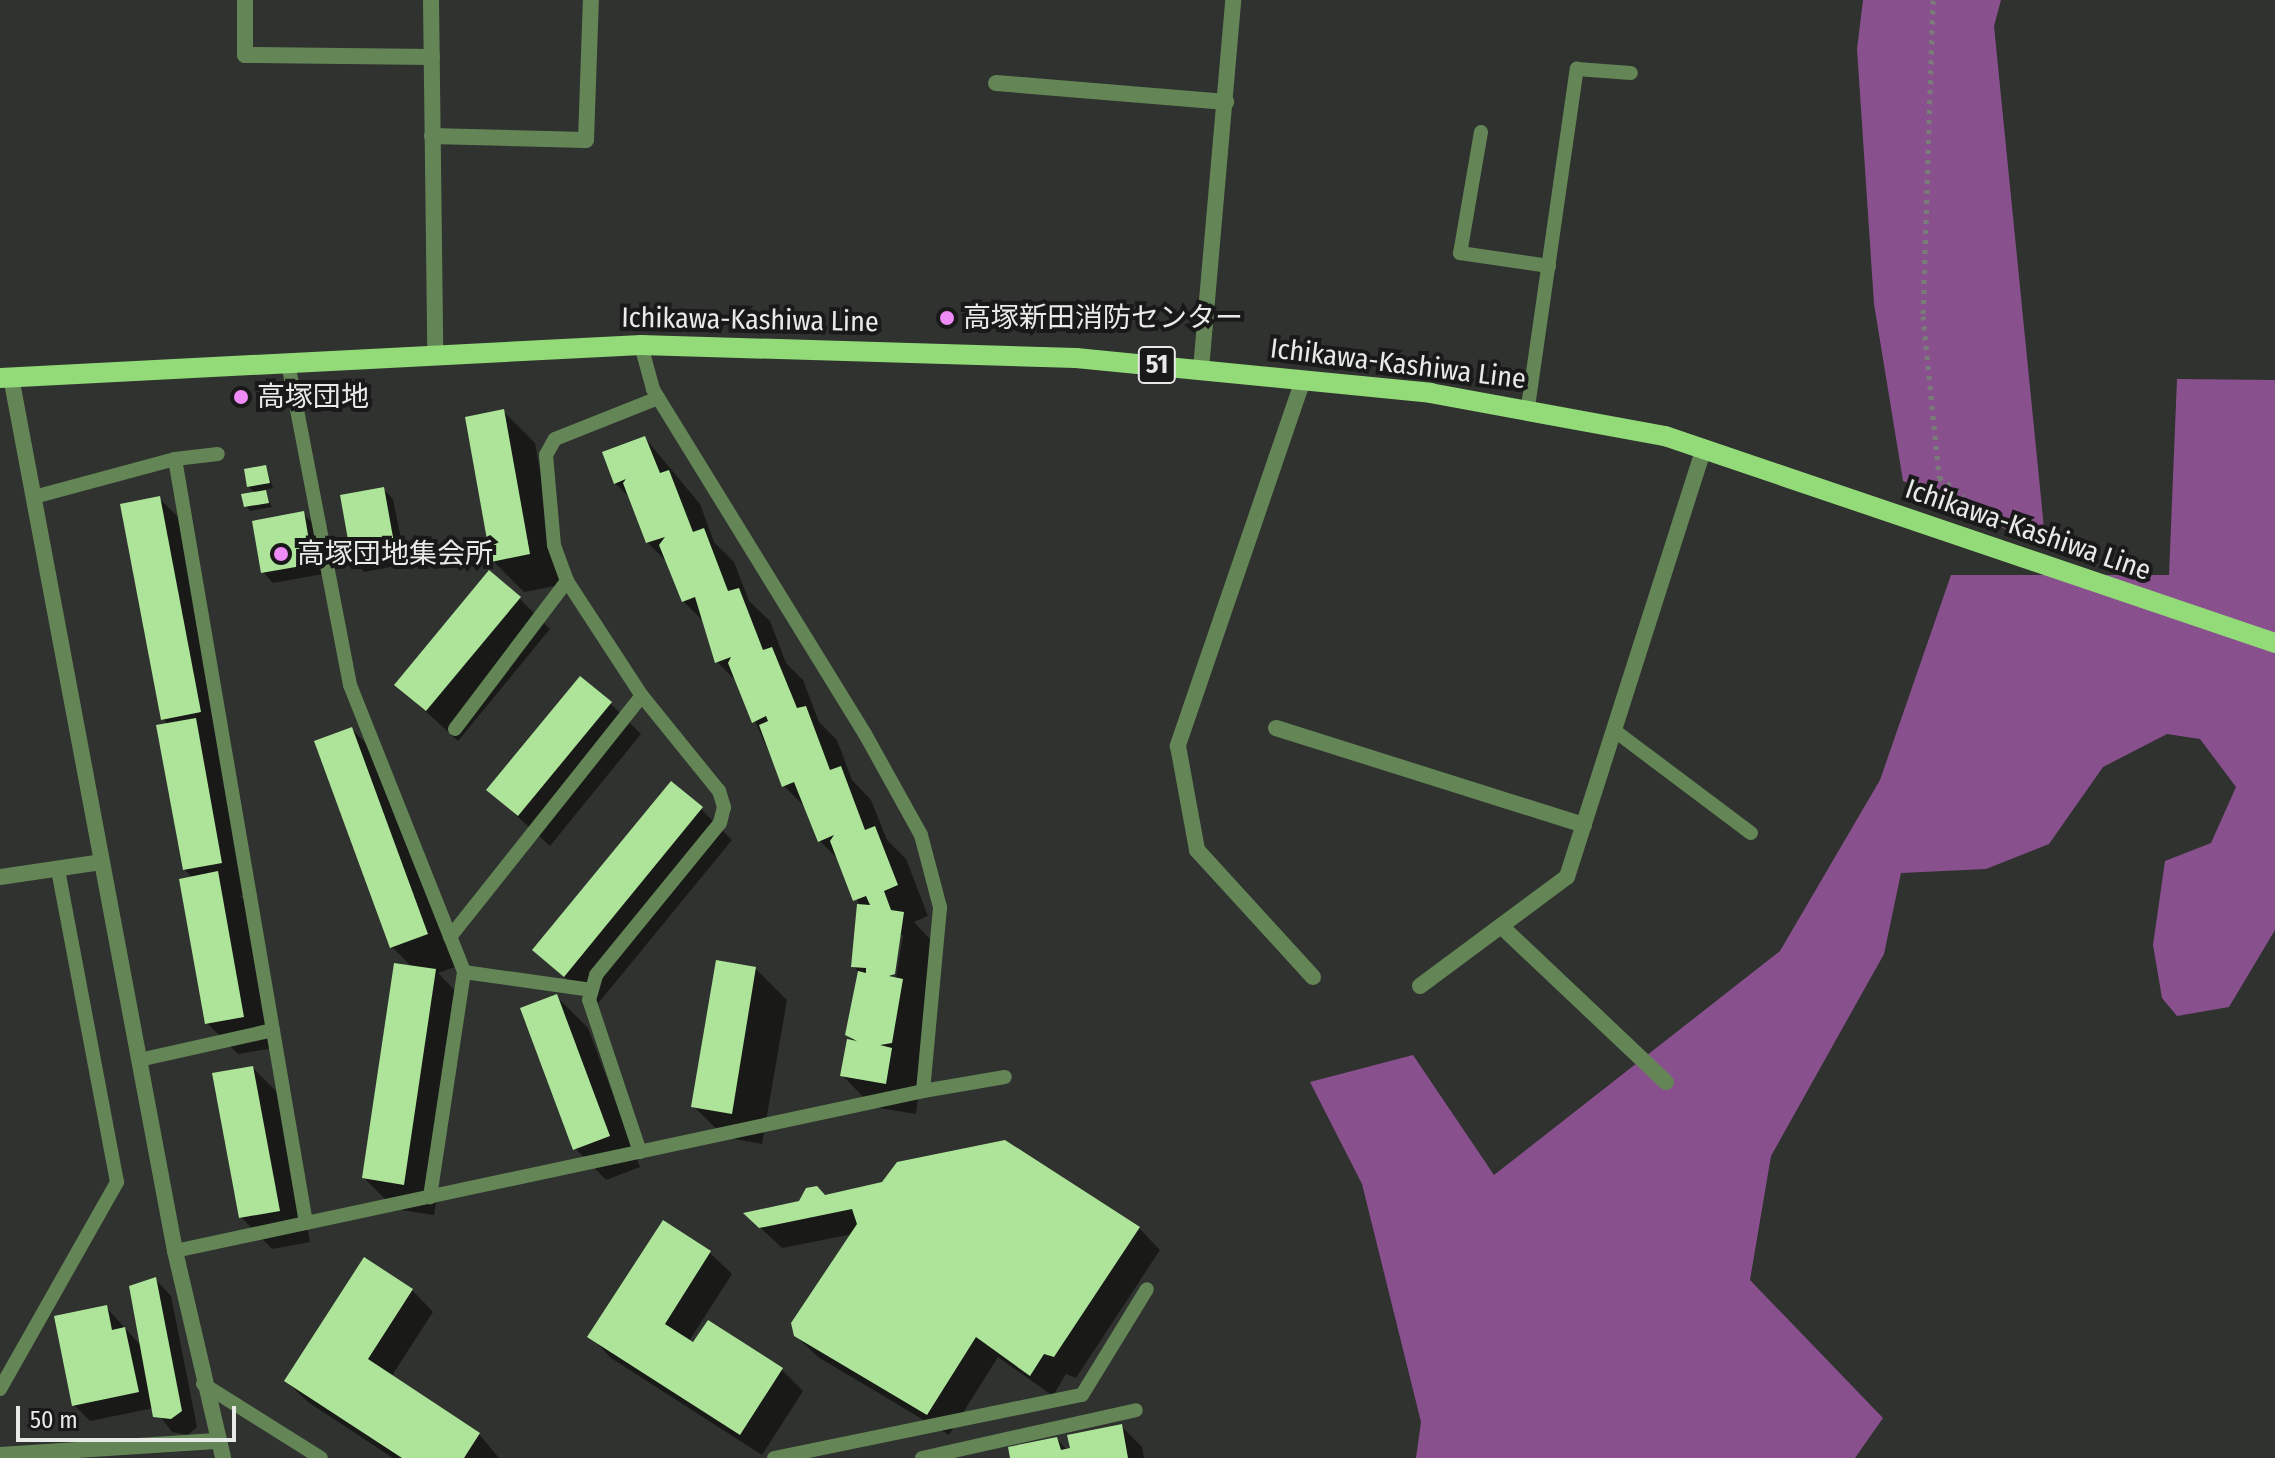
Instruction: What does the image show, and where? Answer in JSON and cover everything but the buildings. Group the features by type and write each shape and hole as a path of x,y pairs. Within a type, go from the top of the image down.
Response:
{"main road":[{"name":"Ichikawa-Kashiwa Line","path":"6,378 288,363 435,351 641,345 1028,356 1303,380 1528,407 1704,448 2275,643"}],"street":[{"path":"245,0 245,55 432,57"},
{"path":"431,0 435,351"},
{"path":"432,136 586,140 591,0"},
{"path":"1201,369 1233,0"},
{"path":"996,83 1226,102"},
{"path":"6,378 34,497 175,1251 216,1441 223,1458"},
{"path":"1303,380 1178,746 1197,850 1313,977"},
{"path":"1420,986 1567,877 1704,448"},
{"path":"1276,728 1584,825"},
{"path":"0,877 101,862"},
{"path":"1501,926 1666,1082"},
{"path":"0,1455 216,1441"}],"lane":[{"path":"1528,407 1577,69 1631,73"},
{"path":"1481,132 1460,253 1549,266"},
{"path":"641,345 658,398 865,734 921,835 940,907 923,1091"},
{"path":"288,363 350,685 464,972 430,1197"},
{"path":"640,1152 589,1000 596,975 720,823 724,807 719,791 642,696 567,581 554,545 546,455 555,439 658,398"},
{"path":"34,497 175,459 218,454"},
{"path":"175,459 306,1223"},
{"path":"455,729 567,581"},
{"path":"450,937 642,696"},
{"path":"1615,731 1751,833"},
{"path":"0,1389 117,1182 58,869"},
{"path":"464,972 592,990"},
{"path":"139,1060 273,1030"},
{"path":"175,1251 923,1091 1005,1077"},
{"path":"774,1458 1082,1395 1147,1289"},
{"path":"203,1384 321,1458"},
{"path":"922,1458 1136,1410"}],"path":[{"path":"1933,0 1923,316 1939,477 1964,496"}],"shaded area":[{"path":"1863,0 2001,0 1994,26 2046,548 1903,481 1874,304 1857,49"},
{"path":"2177,379 2275,380 2275,930 2229,1007 2177,1016 2162,998 2153,945 2165,861 2211,843 2236,787 2200,739 2167,734 2103,767 2049,844 1986,869 1901,873 1884,954 1771,1156 1750,1280 1883,1418 1855,1458 1416,1458 1421,1422 1362,1184 1310,1082 1413,1055 1494,1175 1780,951 1880,780 1951,575 2169,575"}],"place":[{"name":"高塚新田消防センター","path":"947,318"},
{"name":"高塚団地","path":"241,397"},
{"name":"高塚団地集会所","path":"281,554"}]}
